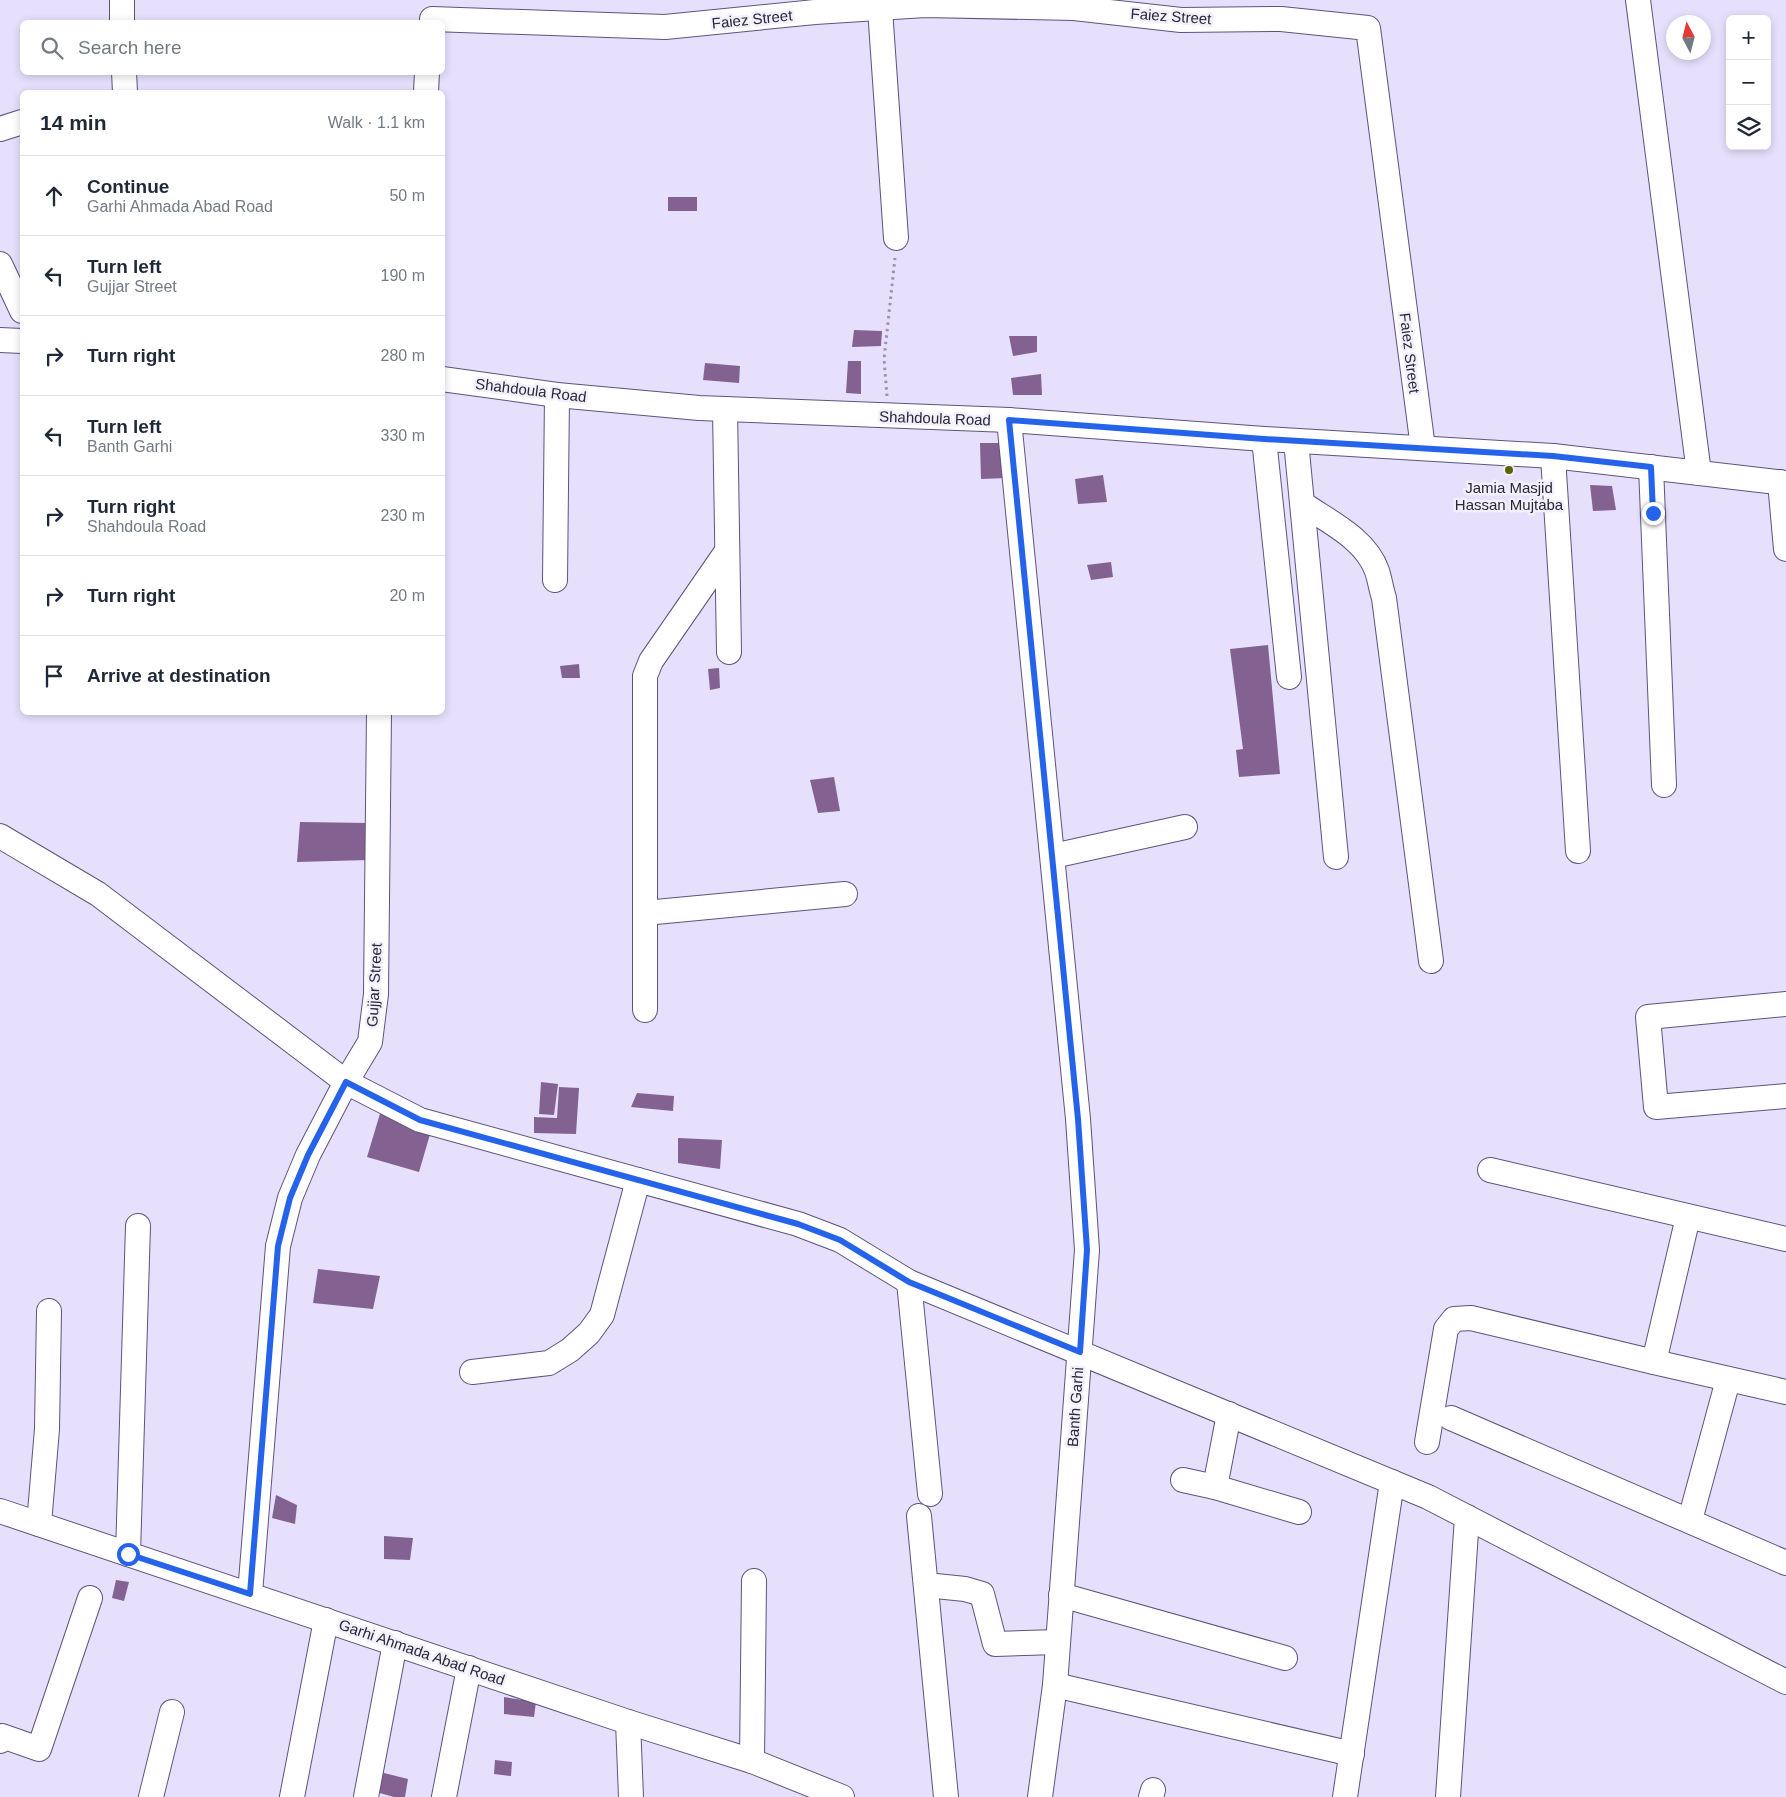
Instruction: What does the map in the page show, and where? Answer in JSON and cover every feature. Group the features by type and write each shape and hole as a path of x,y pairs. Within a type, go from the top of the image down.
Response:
{"street":[{"path":"122,0 122,20"},
{"path":"1638,0 1699,473"},
{"name":"Faiez Street","path":"432,14 665,27 815,12 925,5 1074,8 1181,20 1281,19 1368,28 1423,448"},
{"path":"880,9 896,238"},
{"path":"124,75 125,90"},
{"path":"426,90 427,75"},
{"path":"0,129 20,123"},
{"path":"0,264 20,307"},
{"path":"0,340 20,341"},
{"name":"Shahdoula Road","path":"445,379 557,395 699,408 1009,420 1264,439 1553,456 1783,482"},
{"path":"555,580 557,395"},
{"path":"725,409 729,652"},
{"name":"Banth Garhi","path":"1009,420 1078,1119 1087,1250 1058,1642 1040,1797"},
{"path":"1264,439 1289,678"},
{"path":"1296,441 1336,857"},
{"path":"1553,456 1578,851"},
{"path":"1651,467 1664,786"},
{"path":"1783,482 1786,549"},
{"path":"1302,504 1351,536 1368,554 1377,570 1384,598 1431,960"},
{"path":"645,1010 645,676 654,656 727,550"},
{"name":"Gujjar Street","path":"250,1594 278,1246 290,1198 308,1155 346,1082 370,1042 376,994 379,715"},
{"path":"1053,856 1185,827"},
{"path":"0,836 98,894 346,1082 420,1120 798,1224 840,1240 909,1282 1428,1497 1786,1682"},
{"path":"645,914 845,894"},
{"path":"1786,1004 1648,1017 1656,1107 1786,1096"},
{"path":"1490,1170 1786,1239"},
{"path":"472,1372 549,1363 570,1350 589,1333 602,1315 638,1180"},
{"path":"1654,1362 1688,1217"},
{"path":"128,1554 138,1226"},
{"path":"909,1282 930,1494"},
{"path":"39,1524 47,1429 49,1311"},
{"path":"1426,1442 1446,1329 1454,1319 1471,1318 1728,1380 1786,1392"},
{"path":"1690,1520 1728,1380"},
{"path":"1215,1487 1229,1414"},
{"path":"1451,1418 1786,1563"},
{"path":"1183,1480 1215,1487 1298,1512"},
{"path":"1345,1797 1392,1482"},
{"name":"Garhi Ahmada Abad Road","path":"0,1511 628,1722 752,1761 842,1797"},
{"path":"919,1516 946,1797"},
{"path":"1448,1797 1467,1517"},
{"path":"752,1761 754,1581"},
{"path":"926,1585 965,1589 982,1594 996,1644 1058,1642"},
{"path":"1061,1595 1286,1658"},
{"path":"0,1741 2,1736 39,1749 90,1598"},
{"path":"292,1797 326,1620"},
{"path":"366,1797 395,1643"},
{"path":"444,1797 470,1668"},
{"path":"1054,1685 1352,1754"},
{"path":"150,1797 172,1712"},
{"path":"628,1722 631,1797"}],"path":[{"path":"888,416 884,359 896,238"}],"building":[{"path":"668,197 697,197 697,211 668,211"},
{"path":"854,330 882,331 881,346 852,347"},
{"path":"1009,336 1037,336 1037,352 1013,356"},
{"path":"848,361 861,361 861,394 846,393"},
{"path":"705,363 740,366 739,383 703,380"},
{"path":"1041,374 1042,395 1013,395 1011,378"},
{"path":"980,443 1004,443 1007,478 981,479"},
{"path":"1103,475 1107,502 1078,504 1075,479"},
{"path":"1590,485 1612,486 1616,510 1593,511"},
{"path":"1111,562 1113,577 1091,580 1087,565"},
{"path":"1268,645 1280,774 1239,777 1236,750 1243,749 1230,649"},
{"path":"579,664 580,678 562,678 560,666"},
{"path":"719,668 720,688 710,690 708,669"},
{"path":"834,777 840,811 818,813 810,780"},
{"path":"300,822 369,823 368,860 297,862"},
{"path":"541,1082 558,1084 554,1115 539,1114"},
{"path":"559,1087 579,1088 576,1134 534,1133 534,1117 557,1118"},
{"path":"637,1093 674,1096 673,1111 631,1107"},
{"path":"382,1107 433,1124 419,1172 367,1157"},
{"path":"678,1138 722,1140 720,1169 678,1163"},
{"path":"318,1269 380,1276 373,1309 313,1303"},
{"path":"276,1495 297,1505 295,1524 272,1518"},
{"path":"384,1536 413,1538 410,1560 384,1559"},
{"path":"116,1580 129,1582 124,1601 112,1598"},
{"path":"504,1697 536,1702 534,1717 504,1714"},
{"path":"495,1760 512,1762 511,1776 494,1774"},
{"path":"380,1772 408,1779 405,1797 394,1797 376,1792"}],"place":[{"name":"Jamia Masjid Hassan Mujtaba","path":"1509,470"}],"route":[{"path":"128,1554 250,1594 278,1246 290,1198 308,1155 346,1082 420,1120 798,1224 840,1240 909,1282 1080,1352 1087,1250 1078,1119 1009,420 1264,439 1553,456 1651,467 1653,513"}]}
